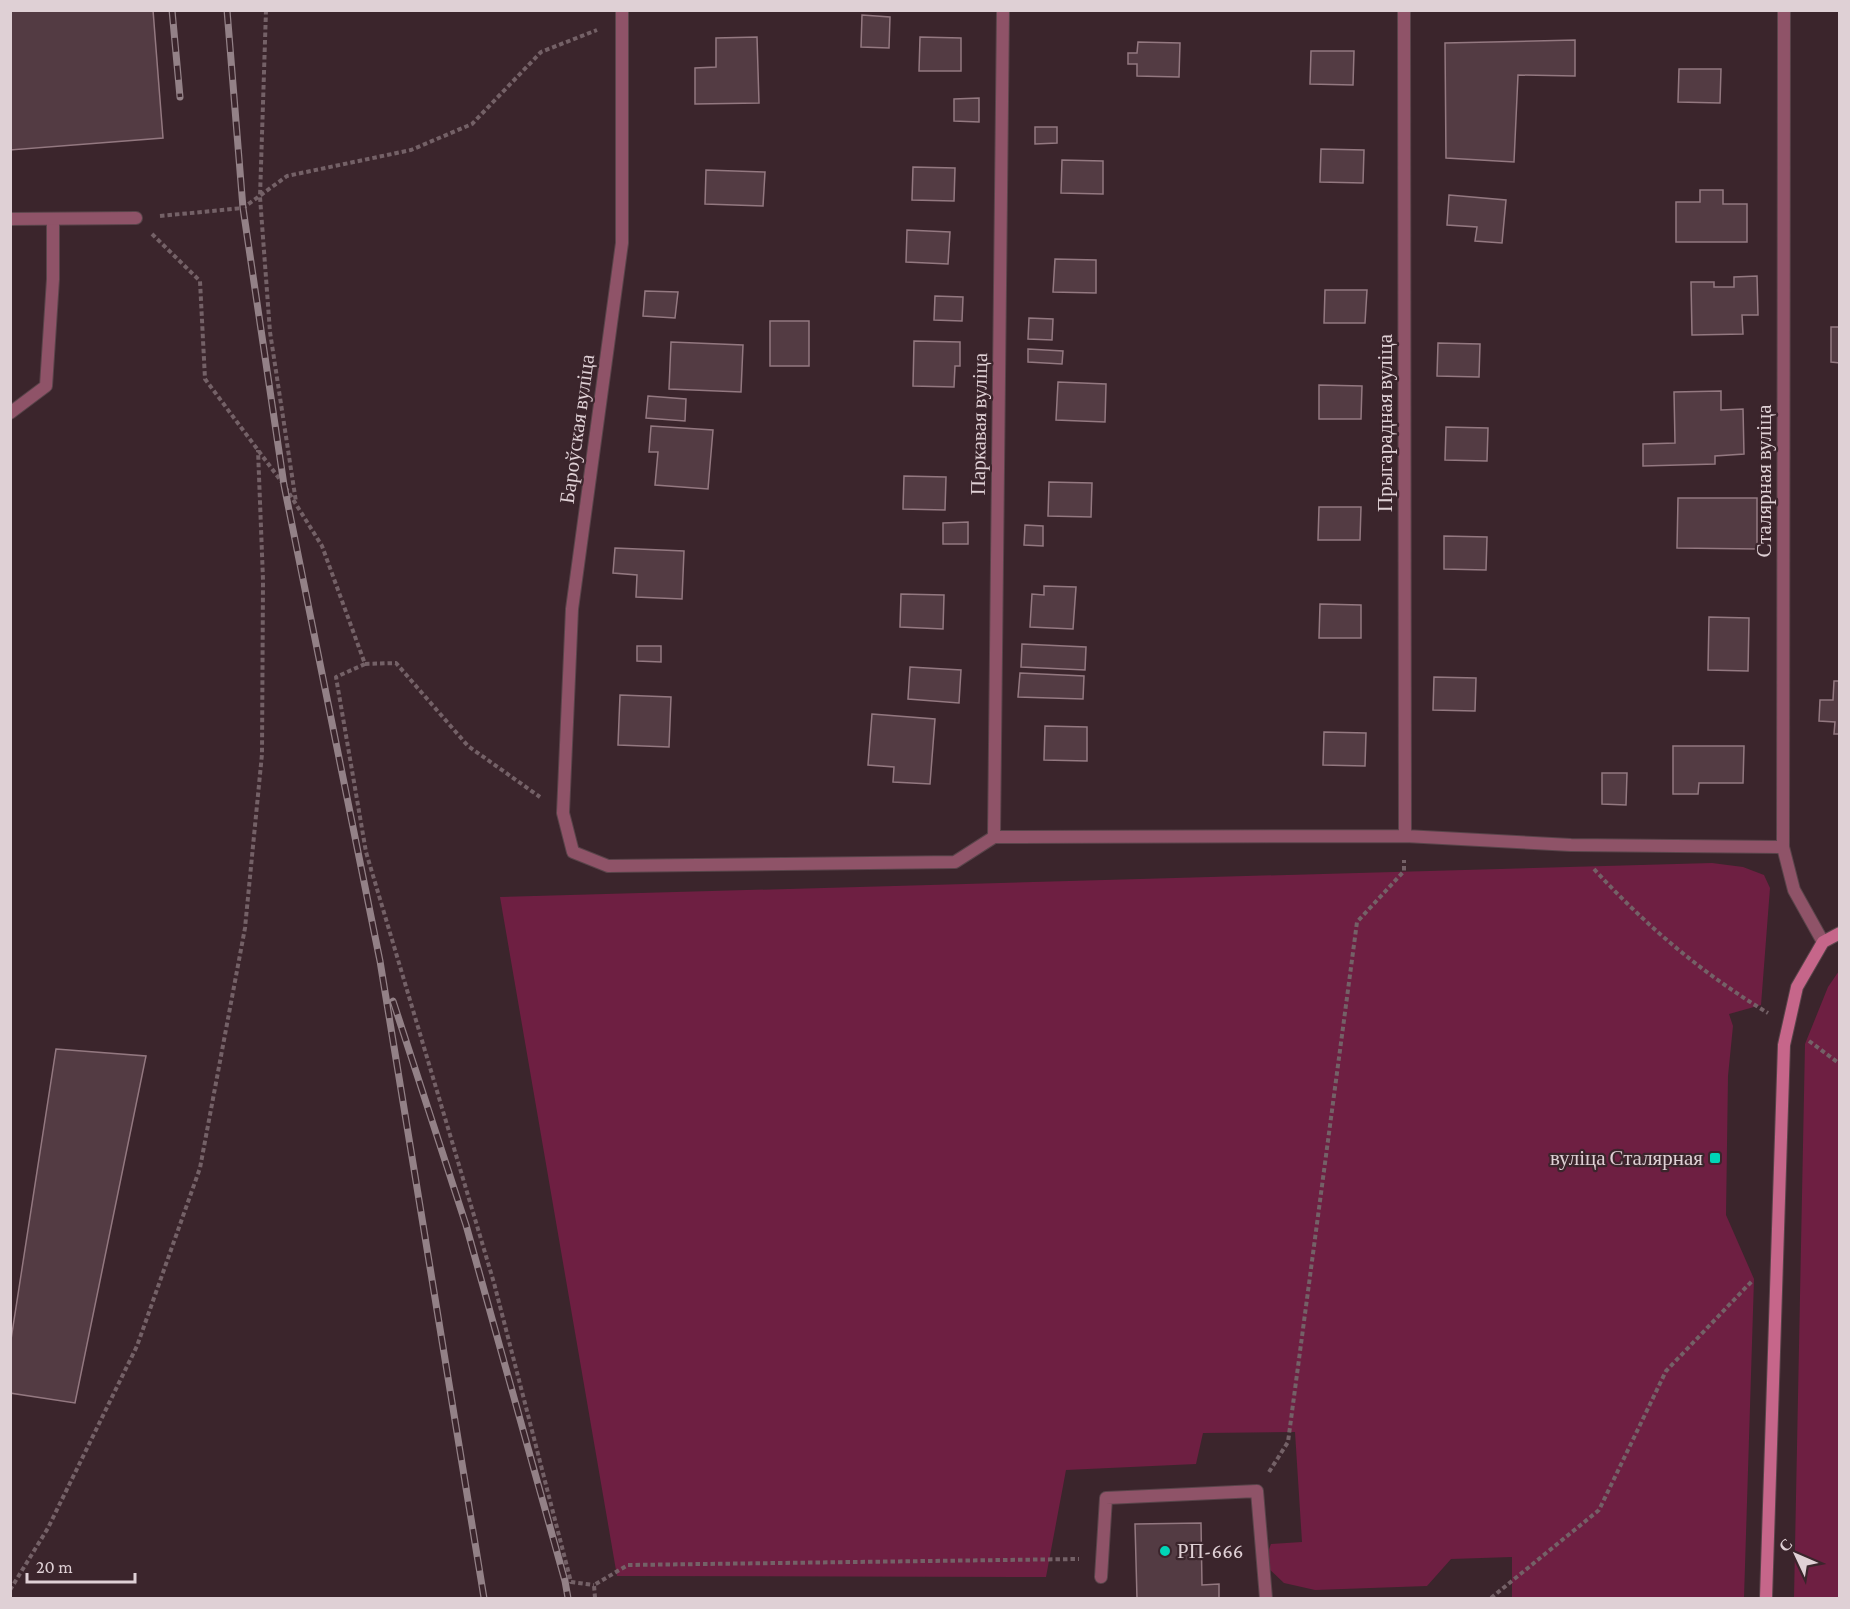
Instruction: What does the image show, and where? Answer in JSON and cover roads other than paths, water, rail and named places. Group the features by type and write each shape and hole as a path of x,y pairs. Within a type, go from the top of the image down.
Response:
{"main road":[{"path":"1766,1599 1784,1045 1797,987 1823,942 1839,933"}],"street":[{"name":"Паркавая вуліца","path":"994,837 1003,10"},
{"name":"Прыгарадная вуліца","path":"1404,10 1405,836"},
{"name":"Сталярная вуліца","path":"1784,10 1783,847 1794,890 1823,942"},
{"name":"Бароўская вуліца","path":"622,16 622,243 572,609 562,813 573,852 608,866 955,862 994,837"},
{"path":"10,219 136,218"},
{"path":"10,412 46,386 53,279 53,219"},
{"path":"994,837 1405,836 1571,845 1783,847"},
{"path":"1101,1577 1106,1498 1257,1491 1266,1599"}],"railway":[{"path":"172,10 180,97"},
{"path":"227,10 243,208 284,485 380,961 484,1598"},
{"path":"393,1001 466,1225 568,1598"}],"place":[{"name":"вуліца Сталярная","path":"1715,1158"},
{"name":"РП-666","path":"1165,1551"}]}
